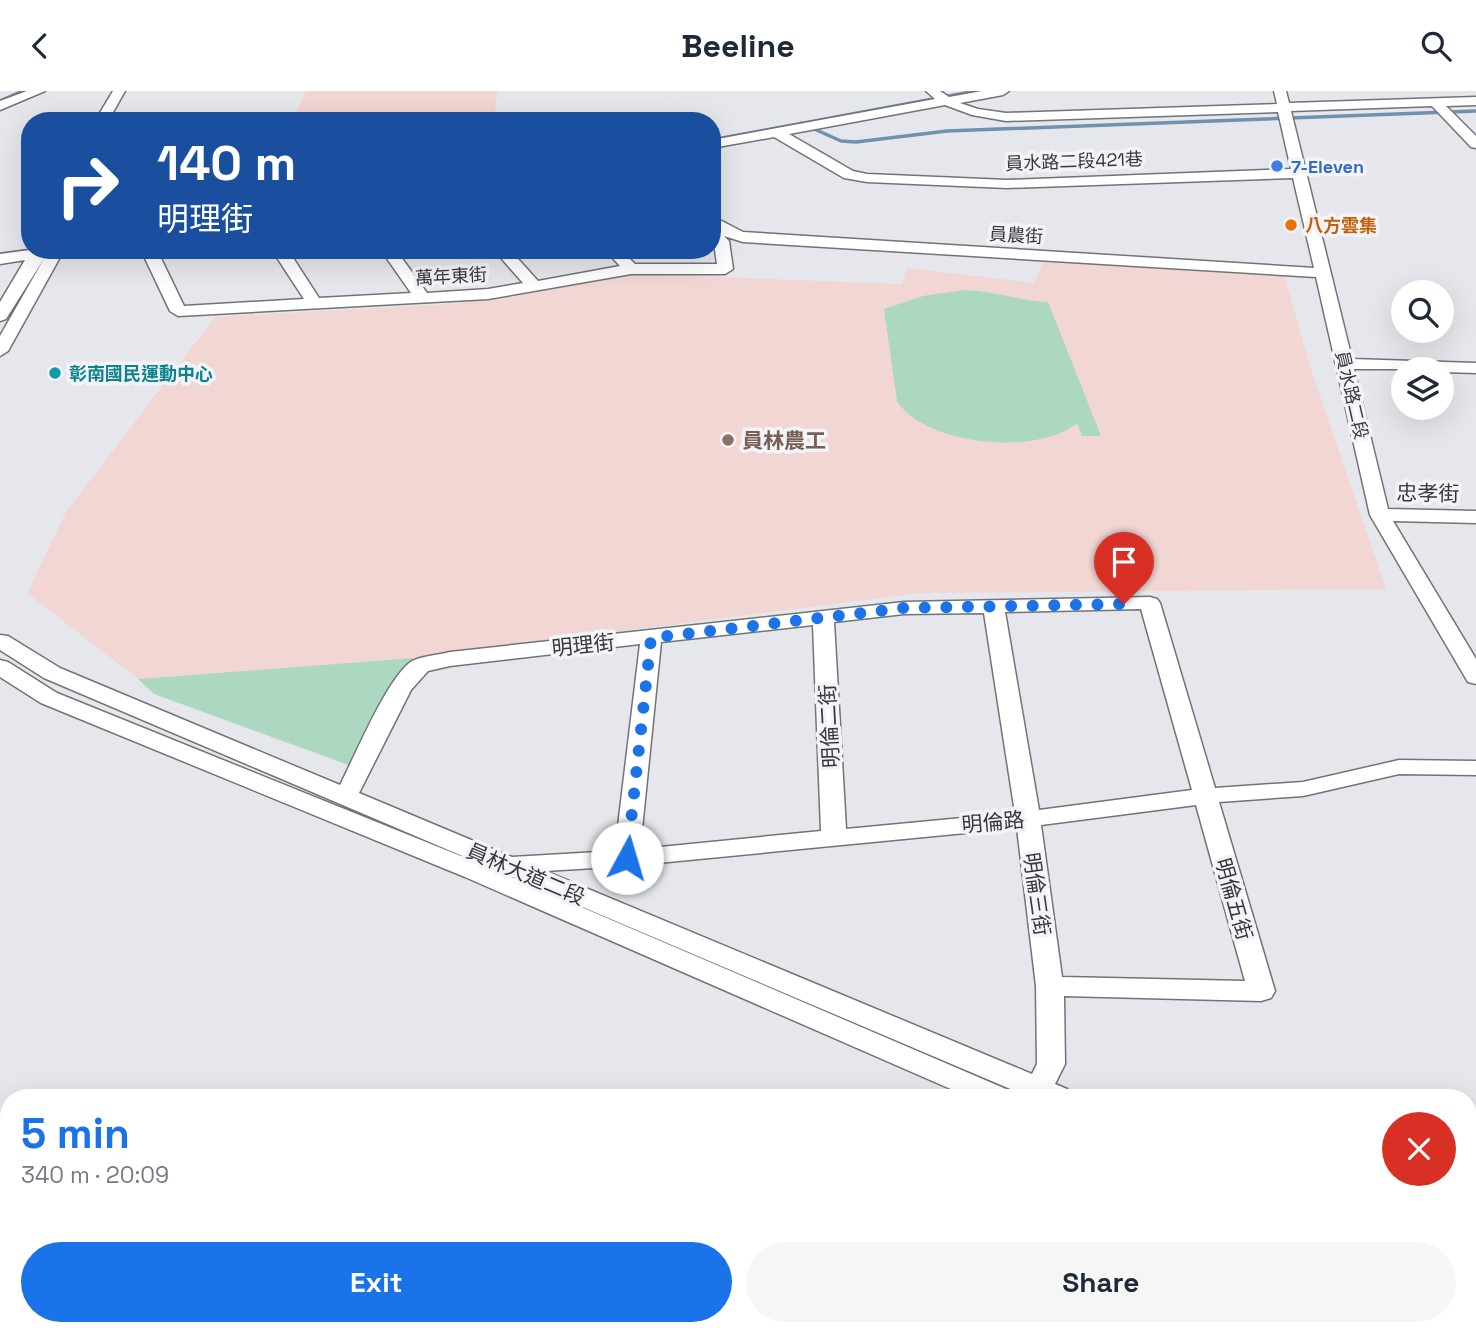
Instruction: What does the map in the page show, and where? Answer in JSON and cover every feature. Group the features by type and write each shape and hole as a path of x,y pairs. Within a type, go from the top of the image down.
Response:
{"street":[{"path":"0,96 13,91"},
{"path":"0,106 40,91"},
{"path":"106,112 119,91"},
{"path":"122,112 135,91"},
{"path":"721,142 777,133 961,91"},
{"path":"721,134 939,96 1003,91"},
{"path":"939,96 956,107 1006,117 1281,100 1436,103 1476,101"},
{"name":"員水路二段","path":"1281,100 1380,515 1476,677"},
{"path":"1436,103 1476,143"},
{"name":"員水路二段421巷","path":"777,133 849,175 867,179 1007,184 1277,172 1300,174"},
{"name":"員農街","path":"721,227 731,234 743,237 1323,273"},
{"name":"萬年東街","path":"153,259 177,311 488,294 631,269 725,269 721,241"},
{"path":"0,250 21,250"},
{"path":"0,259 21,255"},
{"path":"0,316 37,259"},
{"path":"0,351 39,259"},
{"path":"286,259 314,303"},
{"path":"395,259 422,297"},
{"path":"510,259 535,286"},
{"path":"621,259 631,269"},
{"path":"1346,365 1476,368"},
{"name":"忠孝街","path":"1380,515 1476,517"},
{"name":"明理街","path":"345,798 401,688 420,666 450,659 904,608 1150,603"},
{"name":"明倫五街","path":"1050,986 1261,991 1150,603"},
{"name":"明倫三街","path":"993,605 1028,819 1050,986 1051,1063 1045,1089"},
{"name":"明倫二街","path":"823,617 834,836"},
{"path":"627,858 651,638"},
{"name":"員林大道二段","path":"0,641 52,673 1032,1089"},
{"name":"員林大道二段","path":"0,667 49,698 412,845 977,1089"},
{"name":"明倫路","path":"508,866 627,858 1028,819 1205,796 1303,789 1399,767 1476,768"}],"shaded area":[{"path":"306,91 497,91 495,112 296,112"},
{"name":"員林農工","path":"1043,262 1283,272 1311,369 1386,589 920,593 413,658 138,679 27,593 66,512 215,317 451,304 641,274 902,284 907,268 1034,283"}],"green space":[{"path":"965,290 1048,302 1101,436 1082,436 1077,423 1060,433 1037,440 983,441 932,428 911,416 897,401 884,309 923,296"},
{"path":"413,658 351,766 154,694 138,679"}],"waterway":[{"path":"0,101 23,91"},
{"path":"802,123 976,91"},
{"path":"802,123 841,141 856,142 947,131 1476,111"},
{"path":"721,138 802,123"},
{"path":"0,254 21,251"}],"place":[{"name":"7-Eleven","path":"1277,166"},
{"name":"八方雲集","path":"1291,225"},
{"name":"彰南國民運動中心","path":"55,373"},
{"name":"員林農工","path":"728,440"}],"route":[{"path":"627,858 651,638 904,608 1124,604"}]}
